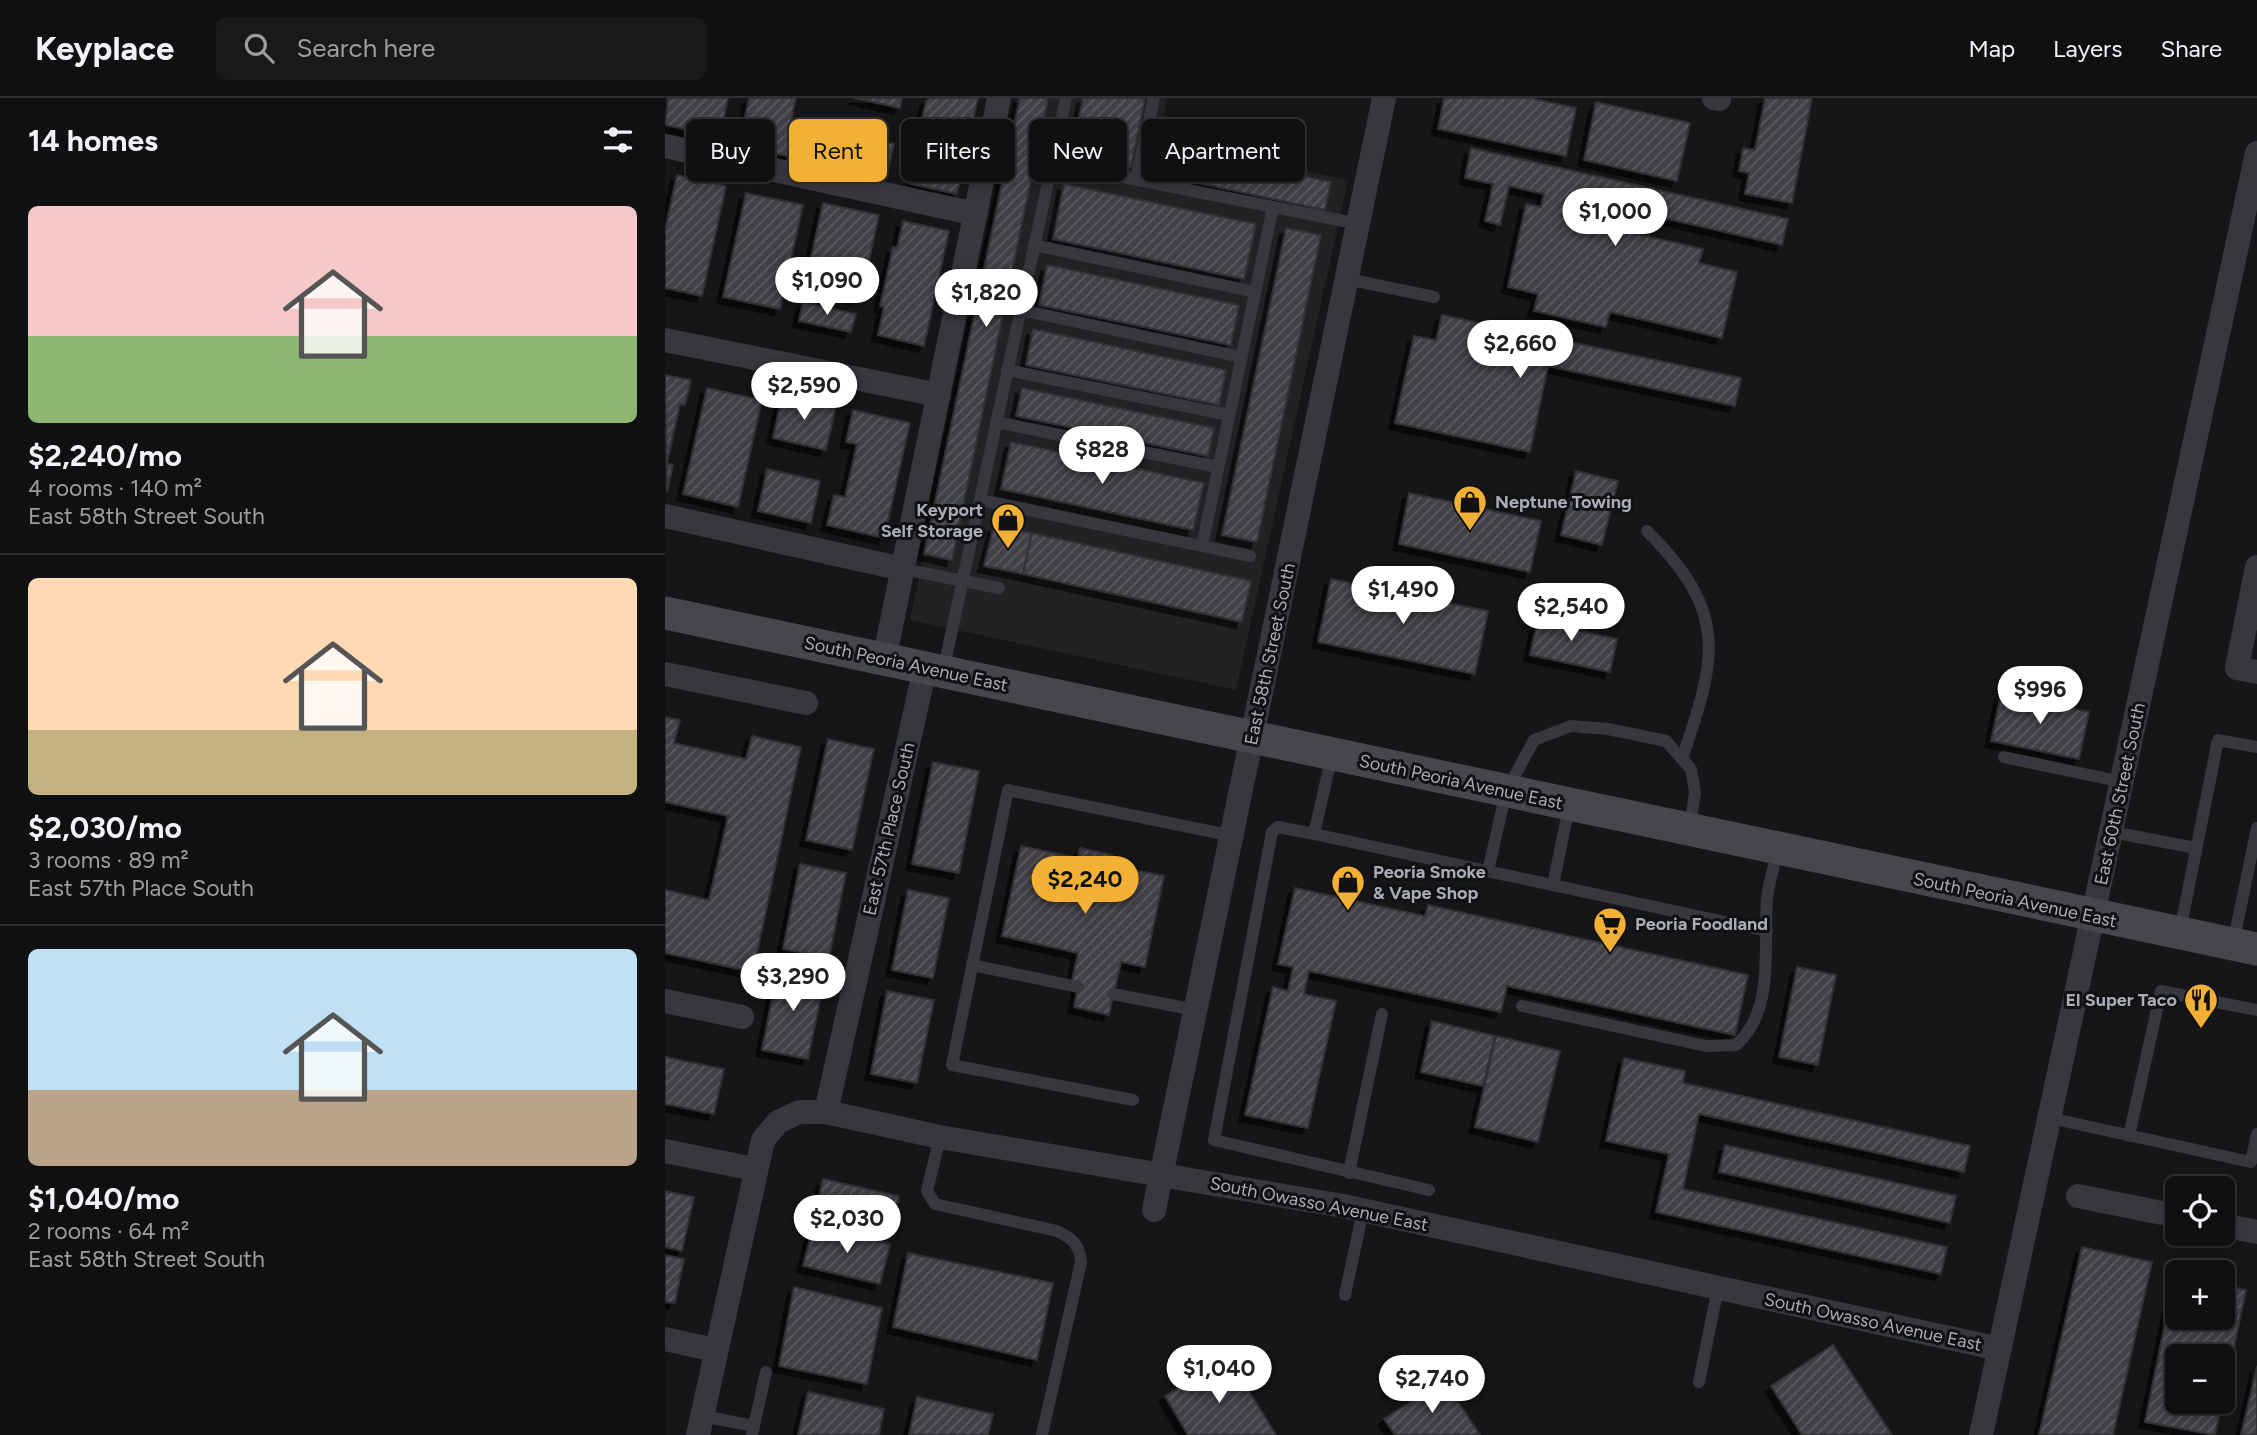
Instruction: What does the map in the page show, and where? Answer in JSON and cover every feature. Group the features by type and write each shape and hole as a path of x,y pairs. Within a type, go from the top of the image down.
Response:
{"main road":[{"name":"South Peoria Avenue East","path":"665,613 2245,947"}],"street":[{"path":"884,660 999,98"},
{"name":"East 58th Street South","path":"1154,1210 1384,98"},
{"path":"665,146 976,214"},
{"name":"East 60th Street South","path":"1982,1435 2257,153"},
{"path":"665,340 939,395"},
{"path":"665,516 903,569"},
{"path":"2257,567 2237,668 2257,672"},
{"name":"East 57th Place South","path":"826,1112 934,670"},
{"path":"665,674 806,703"},
{"path":"665,1001 742,1017"},
{"name":"South Owasso Avenue East","path":"754,1169 763,1140 778,1122 799,1112 826,1112 940,1137 1363,1210 2000,1349"},
{"path":"665,1151 754,1169 700,1426"},
{"path":"2078,1196 2165,1214"},
{"path":"2235,1227 2257,1232"},
{"path":"665,1339 715,1350"}],"lane":[{"path":"1061,119 1066,98"},
{"path":"1136,179 1154,98"},
{"path":"1127,177 1359,223"},
{"path":"934,670 962,581 1048,182"},
{"path":"1202,546 1273,206"},
{"path":"1034,245 1255,292"},
{"path":"1347,279 1434,297"},
{"path":"1021,310 1241,357"},
{"path":"1007,370 1230,415"},
{"path":"996,422 1218,467"},
{"path":"980,500 1250,556"},
{"path":"1647,531 1677,561 1701,601 1711,659 1682,759"},
{"path":"903,569 999,588"},
{"path":"1488,872 1506,792 1534,740 1571,726 1608,729 1666,741 1691,769 1695,792 1690,831"},
{"path":"2179,934 2218,740 2257,747"},
{"path":"1314,834 1332,755"},
{"path":"2004,757 2122,782"},
{"path":"1133,1100 952,1065 1008,790 1233,836"},
{"path":"1553,885 1569,805"},
{"path":"1429,1190 1216,1143 1213,1136 1272,832 1278,827 1767,931"},
{"path":"2245,947 2257,828"},
{"path":"2112,832 2196,848"},
{"path":"1522,1006 1706,1046 1736,1045 1752,1028 1755,1019 1765,972 1767,900 1778,850"},
{"path":"972,965 1078,987"},
{"path":"2129,1136 2161,992 2257,1010"},
{"path":"1113,994 1196,1010"},
{"path":"1349,1173 1382,1014"},
{"path":"2050,1118 2251,1162 2257,1134"},
{"path":"940,1137 927,1191 935,1204 1057,1231 1072,1238 1079,1247 1081,1262 1042,1435"},
{"path":"1345,1295 1363,1210"},
{"path":"1699,1382 1719,1288"},
{"path":"700,1426 753,1431 766,1372"}],"shaded area":[{"name":"Keyport Self Storage","path":"1017,98 1167,98 1163,119 1141,119 1141,182 1305,182 1305,171 1348,180 1236,690 910,620 1000,182 1015,182 1015,119 1013,119"}],"building":[{"path":"668,98 728,98 724,119 686,119 686,129 665,125"},
{"path":"749,98 796,98 791,119 789,119 789,156 775,153 775,119 745,119"},
{"path":"854,98 902,98 900,108"},
{"path":"930,98 978,98 973,119 922,119 926,101"},
{"path":"1020,98 1048,98 1044,119 1029,119 1031,182 952,560 924,554 1002,182 1015,182 1015,122"},
{"path":"1083,98 1145,98 1131,167 1127,166 1127,119 1079,119"},
{"path":"1444,98 1530,98 1576,108 1566,156 1438,129"},
{"path":"1765,98 1812,98 1792,203 1745,194 1749,173 1739,171 1743,148 1755,150"},
{"path":"1596,102 1690,123 1677,181 1584,160"},
{"path":"887,142 894,144 887,174"},
{"path":"1471,148 1788,219 1782,245 1581,199 1576,220 1703,249 1699,263 1737,272 1722,338 1610,312 1606,327 1534,311 1538,294 1508,287 1526,204 1541,207 1544,194 1509,186 1500,225 1485,221 1493,184 1465,178"},
{"path":"677,175 686,177 686,182 708,182 726,186 702,296 665,288 665,230"},
{"path":"1305,176 1331,182 1325,210 1194,182 1305,182"},
{"path":"911,182 960,182 957,194"},
{"path":"1064,184 1256,224 1244,279 1053,239"},
{"path":"746,193 803,205 780,309 723,297"},
{"path":"823,203 879,215 862,292 806,280"},
{"path":"903,221 949,231 924,346 878,335 884,307 880,306 893,247 897,248"},
{"path":"1286,228 1321,235 1257,542 1222,535"},
{"path":"1047,265 1239,305 1231,345 1039,305"},
{"path":"803,302 856,314 851,332 799,321"},
{"path":"1442,315 1741,378 1735,406 1548,366 1530,452 1395,423 1414,336 1436,340"},
{"path":"1033,329 1226,370 1219,405 1026,365"},
{"path":"665,375 691,380 685,405 680,404 667,463 673,465 667,492"},
{"path":"707,388 762,400 738,507 683,494"},
{"path":"1022,388 1214,428 1208,456 1016,416"},
{"path":"782,395 836,406 826,450 773,438"},
{"path":"853,410 910,423 884,538 827,525 834,495 845,497 857,444 846,442"},
{"path":"1011,442 1204,483 1193,530 1001,489"},
{"path":"767,469 820,481 811,523 758,511"},
{"path":"1576,471 1618,481 1602,545 1561,535"},
{"name":"Neptune Towing","path":"1409,493 1541,521 1530,572 1399,544"},
{"name":"Keyport Self Storage","path":"994,526 1032,533 1023,574 984,566"},
{"path":"1032,533 1251,581 1242,622 1023,574"},
{"path":"1331,579 1488,611 1475,674 1318,642"},
{"path":"1540,607 1566,613 1563,627 1617,639 1610,672 1530,655"},
{"path":"2001,694 2089,712 2079,759 1991,741"},
{"path":"665,717 680,720 674,743 746,759 752,736 801,747 753,972 665,953 665,890 709,900 728,816 665,802"},
{"path":"828,739 874,749 852,850 806,840"},
{"path":"933,762 979,771 959,873 912,864"},
{"path":"1021,846 1078,858 1080,848 1113,855 1111,865 1164,876 1145,967 1121,962 1109,1015 1074,1007 1079,982 1072,981 1078,953 1002,936"},
{"path":"800,864 846,873 829,958 783,949"},
{"path":"1295,888 1425,916 1428,905 1748,975 1735,1035 1507,986 1501,1012 1309,971 1304,994 1336,1001 1308,1128 1245,1115 1273,987 1288,991 1293,967 1278,964"},
{"path":"908,890 949,898 933,978 892,970"},
{"path":"1797,967 1836,975 1818,1065 1779,1057"},
{"path":"778,968 825,977 808,1059 762,1050"},
{"path":"887,991 934,1000 917,1083 871,1074"},
{"path":"1432,1021 1495,1036 1483,1086 1421,1072"},
{"path":"1496,1036 1560,1051 1538,1142 1475,1127"},
{"path":"665,1057 724,1069 714,1114 665,1104"},
{"path":"1624,1058 1685,1071 1683,1083 1970,1146 1964,1172 1699,1114 1683,1189 1947,1247 1941,1274 1656,1212 1669,1154 1606,1141"},
{"path":"1725,1145 1956,1196 1950,1223 1719,1172"},
{"path":"823,1179 899,1196 889,1236 814,1219"},
{"path":"665,1191 694,1197 682,1251 665,1247"},
{"path":"813,1226 890,1244 880,1284 803,1266"},
{"path":"2082,1247 2152,1262 2113,1435 2039,1435"},
{"path":"908,1253 1053,1283 1037,1360 893,1327"},
{"path":"665,1255 684,1259 675,1303 665,1302"},
{"path":"794,1287 882,1308 867,1384 779,1366"},
{"path":"2235,1288 2246,1290 2235,1344 2165,1344 2165,1414 2219,1414 2215,1435 2145,1422 2165,1324 2165,1330 2235,1330"},
{"path":"1833,1345 1892,1435 1802,1435 1771,1386"},
{"path":"1228,1357 1276,1435 1188,1435 1165,1396"},
{"path":"2257,1366 2257,1435 2241,1435"},
{"path":"1444,1380 1480,1435 1395,1435 1384,1419"},
{"path":"808,1392 884,1409 879,1435 798,1435"},
{"path":"917,1397 993,1414 988,1435 909,1435"}],"place":[{"name":"Neptune Towing","path":"1470,532"},
{"name":"Keyport Self Storage","path":"1008,550"},
{"name":"Peoria Smoke & Vape Shop","path":"1348,912"},
{"name":"Peoria Foodland","path":"1610,954"},
{"name":"El Super Taco","path":"2201,1030"}]}
